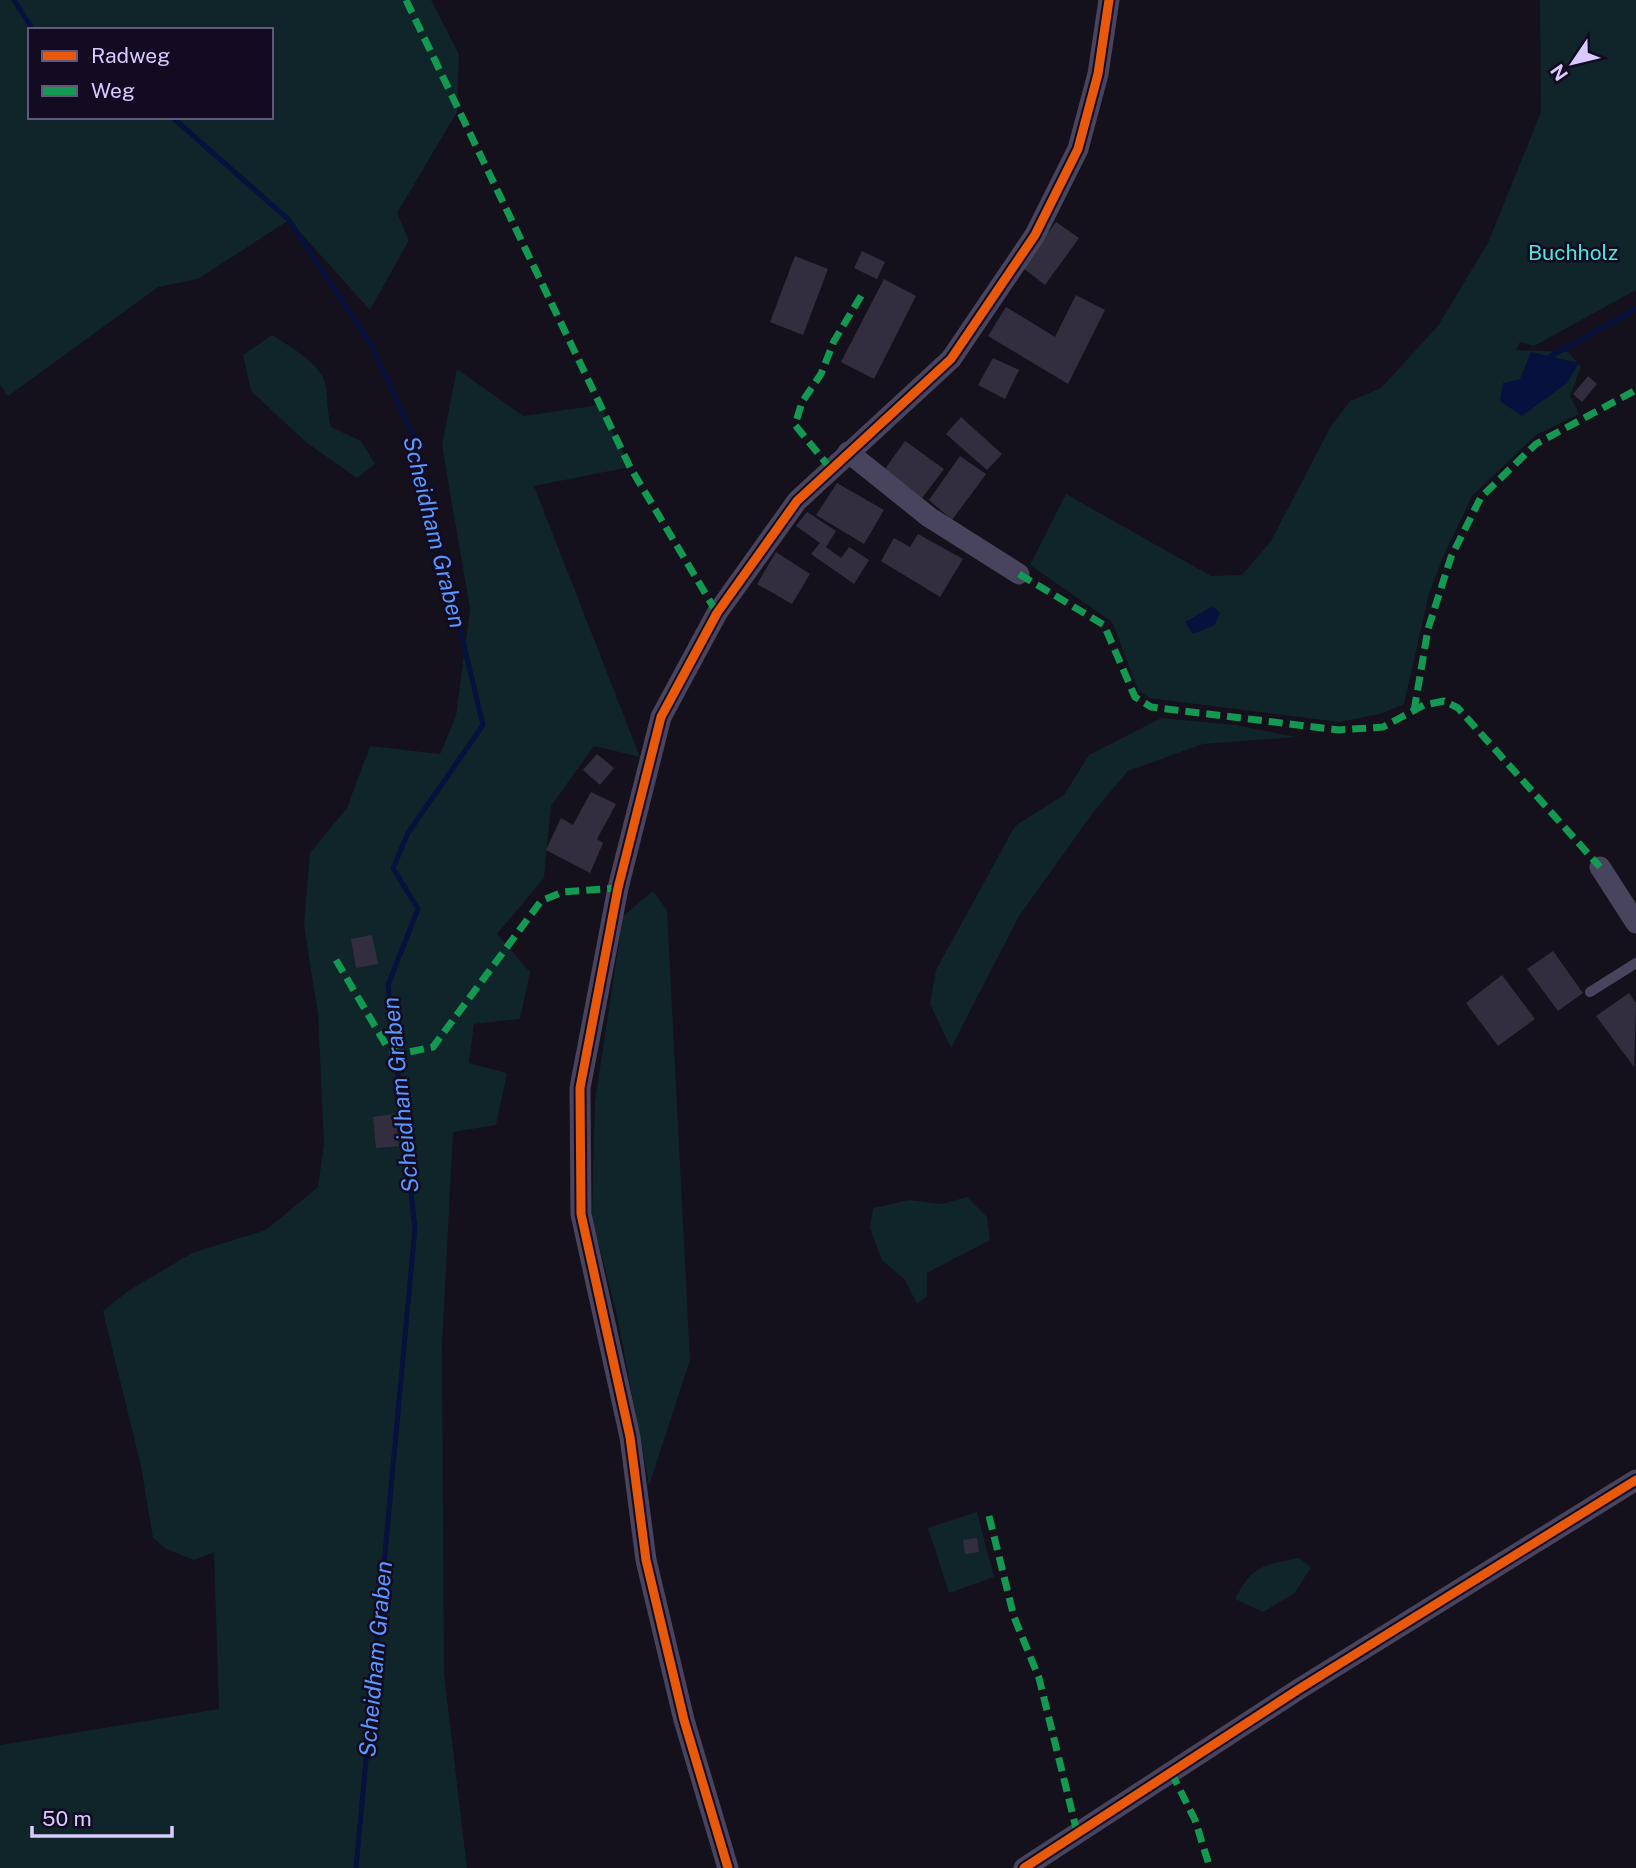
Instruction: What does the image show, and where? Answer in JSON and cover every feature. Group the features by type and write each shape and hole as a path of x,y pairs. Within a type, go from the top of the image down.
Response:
{"street":[{"path":"728,1868 684,1720 646,1560 630,1437 581,1214 580,1088 618,888 661,718 718,613 797,501 951,359 1035,235 1078,149 1098,74 1109,0"},
{"path":"848,452 929,517 1019,574"},
{"path":"1600,867 1636,923"},
{"path":"1024,1868 1331,1669 1636,1480"}],"lane":[{"path":"1590,992 1636,963"}],"green space":[{"path":"0,0 431,0 459,54 457,112 397,213 409,240 370,310 289,220 198,279 158,287 8,396 0,385"},
{"name":"Buchholz","path":"1540,0 1636,0 1636,290 1534,346 1520,342 1516,350 1568,352 1581,367 1570,396 1579,414 1536,435 1472,496 1429,594 1404,704 1380,714 1339,722 1149,698 1138,690 1112,622 1030,565 1066,494 1211,576 1242,575 1271,541 1331,426 1350,401 1381,388 1438,326 1488,243 1541,112"},
{"path":"272,335 303,355 317,368 325,383 331,427 361,441 375,464 357,478 307,443 251,391 243,355"},
{"path":"457,369 523,416 600,405 630,467 534,486 640,757 594,746 551,806 544,878 497,934 530,972 520,1019 474,1024 469,1063 507,1073 496,1125 453,1132 442,1346 444,1674 467,1868 0,1868 0,1745 219,1709 214,1552 194,1560 166,1549 153,1538 141,1466 103,1311 128,1291 192,1253 266,1230 318,1187 324,1144 318,1014 304,925 310,853 347,808 370,746 440,754 456,716 470,609 442,445"},
{"path":"1161,718 1235,725 1296,737 1203,744 1128,771 1095,810 1019,916 951,1048 930,1004 936,970 1015,826 1064,795 1089,755"},
{"path":"653,891 667,910 690,1360 649,1485 617,1315 592,1218 595,1101 623,916"},
{"path":"967,1197 987,1217 990,1240 927,1273 927,1296 917,1304 905,1280 882,1260 870,1228 873,1208 909,1200 942,1204"},
{"path":"977,1512 994,1577 949,1593 928,1528"},
{"path":"1299,1558 1311,1567 1295,1593 1263,1612 1235,1599 1247,1579 1260,1568"}],"shaded area":[{"path":"1531,352 1579,363 1567,383 1522,416 1500,401 1503,383 1520,379"},
{"path":"1213,606 1220,613 1215,625 1193,634 1185,622"}],"building":[{"path":"1056,222 1079,238 1045,285 1023,268"},
{"path":"862,251 885,262 877,279 854,268"},
{"path":"795,256 828,269 803,335 770,322"},
{"path":"884,279 916,296 874,379 841,362"},
{"path":"1076,295 1105,310 1068,384 988,336 1006,307 1055,337"},
{"path":"993,358 1019,370 1005,399 978,385"},
{"path":"1588,376 1597,384 1582,402 1573,394"},
{"path":"961,417 1002,454 987,470 946,434"},
{"path":"905,441 944,469 922,498 885,469"},
{"path":"960,456 986,474 952,520 929,500"},
{"path":"837,483 884,510 864,544 816,515"},
{"path":"807,512 836,531 826,547 841,558 849,547 869,560 854,584 811,554 820,543 796,526"},
{"path":"918,534 963,559 940,597 881,561 894,538 910,547"},
{"path":"776,552 810,574 792,604 757,584"},
{"path":"597,754 614,768 600,785 583,770"},
{"path":"591,792 616,804 597,839 603,843 590,873 546,850 561,818 573,825"},
{"path":"372,935 378,964 356,968 351,939"},
{"path":"1553,951 1583,993 1558,1011 1527,969"},
{"path":"1502,975 1535,1019 1498,1046 1466,1003"},
{"path":"1629,993 1636,1003 1634,1067 1596,1016"},
{"path":"395,1114 399,1146 376,1148 373,1117"},
{"path":"977,1538 979,1552 965,1554 963,1540"}],"waterway":[{"name":"Scheidham Graben","path":"14,0 32,28"},
{"name":"Scheidham Graben","path":"174,119 289,220 371,344 415,440 483,725 408,833 393,868 418,909 388,985 415,1228 356,1868"},
{"path":"1551,356 1636,309"}],"marked path":[{"path":"406,0 630,467 717,613"},
{"path":"831,469 795,425 802,402 821,374 834,341 864,291"},
{"path":"1414,711 1428,629 1451,557 1481,497 1536,444 1636,390"},
{"path":"1019,574 1104,625 1135,697 1151,707 1339,730 1383,727 1424,705 1444,701 1458,708 1600,867"},
{"path":"336,960 389,1050 404,1053 433,1047 541,901 563,892 618,888"},
{"path":"989,1516 1014,1617 1039,1678 1077,1832"},
{"path":"1171,1772 1195,1820 1210,1868"}],"cycle path":[{"path":"728,1868 684,1720 646,1560 630,1437 581,1214 580,1088 618,888 661,717 717,613 797,501 951,359 1035,235 1078,149 1098,74 1109,0"},
{"path":"1024,1868 1299,1689 1636,1480"}]}
